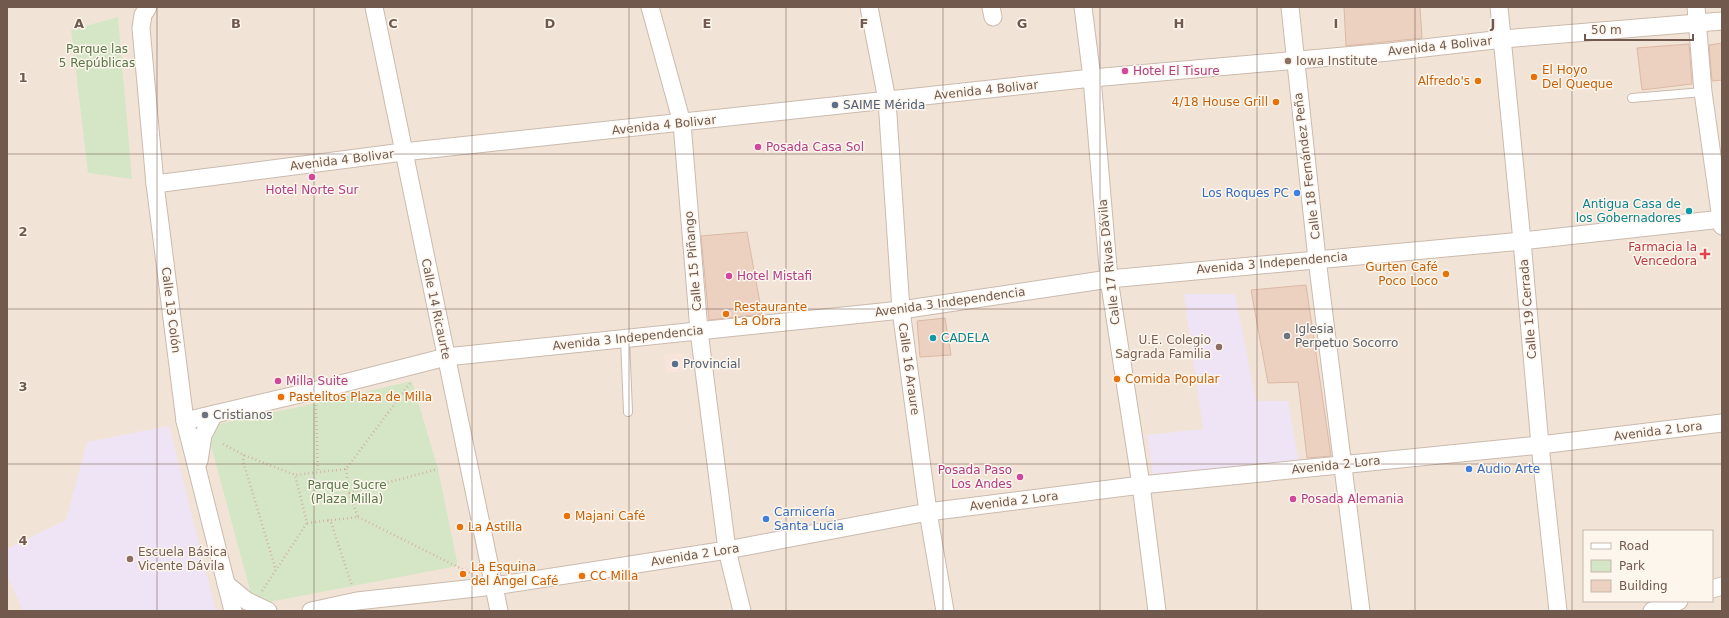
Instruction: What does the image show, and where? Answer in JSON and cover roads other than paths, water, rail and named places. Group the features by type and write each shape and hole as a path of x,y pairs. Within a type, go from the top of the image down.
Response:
{"street":[{"name":"Calle 13 Colón","path":"148,7 143,15 140,28 156,184 185,421 233,611"},
{"name":"Calle 14 Ricaurte","path":"374,7 499,611"},
{"name":"Calle 15 Piñango","path":"650,7 682,123 699,331 727,550 742,611"},
{"name":"Calle 16 Araure","path":"869,7 887,100 901,310 928,512 945,611"},
{"name":"Calle 17 Rivas Dávila","path":"1083,7 1092,78 1109,279 1140,485 1157,611"},
{"name":"Calle 18 Fernández Peña","path":"1290,7 1317,259 1361,611"},
{"name":"Calle 19 Cerrada","path":"1499,7 1540,445 1558,611"},
{"name":"Avenida 4 Bolivar","path":"156,184 403,152 1092,78 1295,61 1503,39 1697,15 1722,21"},
{"path":"1697,15 1703,92 1722,222"},
{"name":"Avenida 3 Independencia","path":"185,421 317,390 446,357 901,310 1109,279 1722,222"},
{"path":"199,476 200,444 214,414"},
{"name":"Avenida 2 Lora","path":"311,611 357,601 494,586 727,550 928,512 1140,485 1540,445 1722,423"},
{"path":"226,584 240,596 261,608"},
{"path":"1652,611 1676,602"}],"lane":[{"path":"1632,98 1703,92"},
{"path":"625,338 628,412"}],"place":[{"name":"Iowa Institute","path":"1288,61"},
{"name":"Hotel El Tisure","path":"1125,71"},
{"name":"El Hoyo Del Queque","path":"1534,77"},
{"name":"Alfredo's","path":"1478,81"},
{"name":"4/18 House Grill","path":"1276,102"},
{"name":"SAIME Mérida","path":"835,105"},
{"name":"Posada Casa Sol","path":"758,147"},
{"name":"Hotel Norte Sur","path":"312,177"},
{"name":"Los Roques PC","path":"1297,193"},
{"name":"Antigua Casa de los Gobernadores","path":"1689,211"},
{"name":"Farmacia la Vencedora","path":"1705,254"},
{"name":"Gurten Café Poco Loco","path":"1446,274"},
{"name":"Hotel Mistafi","path":"729,276"},
{"name":"Restaurante La Obra","path":"726,314"},
{"name":"Iglesia Perpetuo Socorro","path":"1287,336"},
{"name":"CADELA","path":"933,338"},
{"name":"U.E. Colegio Sagrada Familia","path":"1219,347"},
{"name":"Provincial","path":"675,364"},
{"name":"Comida Popular","path":"1117,379"},
{"name":"Milla Suite","path":"278,381"},
{"name":"Pastelitos Plaza de Milla","path":"281,397"},
{"name":"Cristianos","path":"205,415"},
{"name":"Audio Arte","path":"1469,469"},
{"name":"Posada Paso Los Andes","path":"1020,477"},
{"name":"Posada Alemania","path":"1293,499"},
{"name":"Majani Café","path":"567,516"},
{"name":"Carnicería Santa Lucia","path":"766,519"},
{"name":"La Astilla","path":"460,527"},
{"name":"Escuela Básica Vicente Dávila","path":"130,559"},
{"name":"La Esquina del Ángel Café","path":"463,574"},
{"name":"CC Milla","path":"582,576"}],"park label":[{"name":"Parque las 5 Repúblicas","path":"97,56"},
{"name":"Parque Sucre (Plaza Milla)","path":"347,492"}]}
